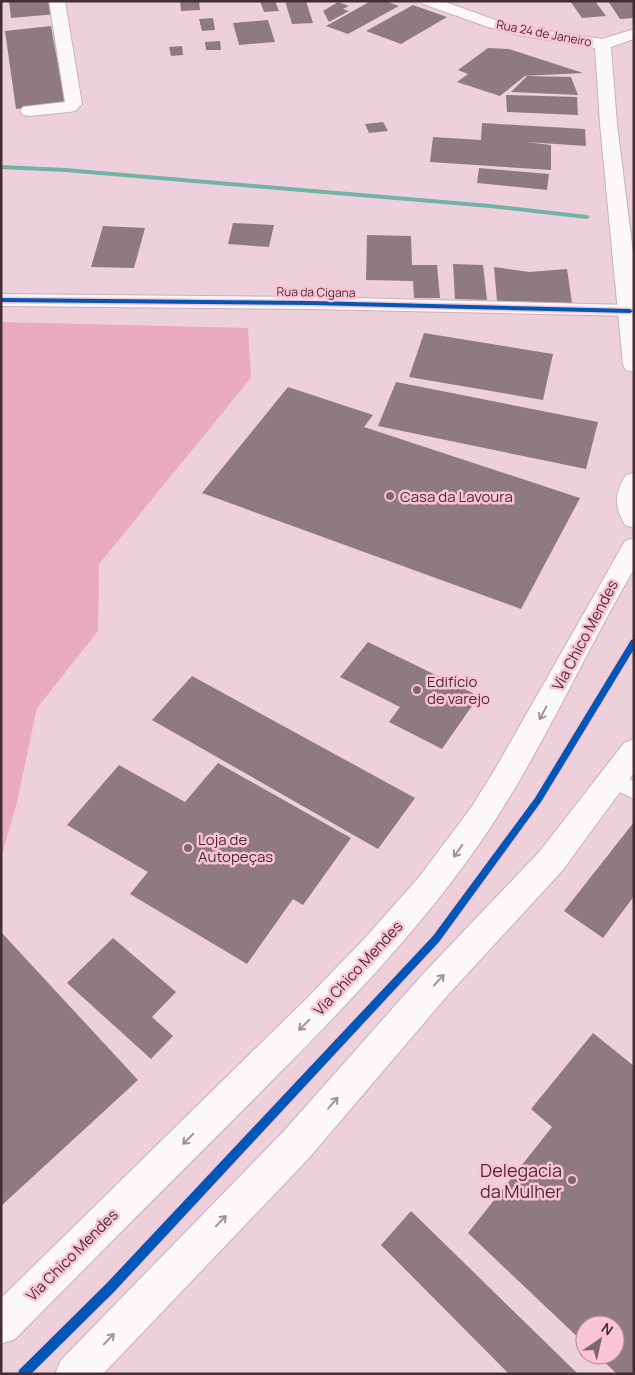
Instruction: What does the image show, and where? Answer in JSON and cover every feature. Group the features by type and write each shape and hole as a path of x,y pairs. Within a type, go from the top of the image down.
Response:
{"main road":[{"path":"29,112 69,107 74,104 57,1"},
{"name":"Rua 24 de Janeiro","path":"428,1 509,28 603,44"},
{"path":"509,28 634,33"},
{"path":"634,33 603,44 607,114 632,324 634,365"},
{"name":"Rua da Cigana","path":"1,300 311,303 632,324"},
{"path":"634,481 628,490 627,503 634,519"},
{"name":"Via Chico Mendes","path":"1,1325 320,1010 375,952 456,854 491,802 540,719 604,595 634,548"},
{"path":"75,1374 296,1145 435,985 623,785 634,751"}],"shaded area":[{"path":"1,322 248,328 251,378 99,564 98,631 37,708 17,802 1,858"}],"building":[{"path":"9,1 54,1 57,14 11,18"},
{"path":"180,1 199,1 200,10 181,11"},
{"path":"260,1 275,1 279,11 264,12"},
{"path":"285,1 306,1 313,23 292,24"},
{"path":"371,1 385,1 399,6 348,34 326,26"},
{"path":"570,1 595,1 606,16 582,18"},
{"path":"608,1 634,1 634,18 620,19"},
{"path":"338,2 349,6 343,9 349,11 329,22 323,11"},
{"path":"413,5 447,17 401,44 366,31"},
{"path":"213,18 215,30 202,31 199,19"},
{"path":"268,20 275,42 239,45 233,23"},
{"path":"51,26 65,104 16,109 5,31"},
{"path":"220,41 221,50 206,50 205,42"},
{"path":"182,46 183,55 171,56 169,47"},
{"path":"488,48 509,49 583,73 522,76 525,76 500,96 457,82 468,74 458,70"},
{"path":"527,76 571,77 578,95 511,92"},
{"path":"506,95 577,97 578,115 507,112"},
{"path":"383,122 388,131 369,133 365,124"},
{"path":"482,123 585,129 586,146 526,142 551,145 551,170 430,162 433,137 481,140"},
{"path":"479,168 549,174 547,190 477,183"},
{"path":"233,223 274,225 269,247 228,244"},
{"path":"103,226 145,228 134,268 91,267"},
{"path":"367,235 411,236 412,265 437,265 440,298 414,298 413,281 366,280"},
{"path":"453,264 483,265 487,300 455,299"},
{"path":"494,267 529,272 567,269 572,303 497,301"},
{"path":"424,333 553,354 543,400 409,377"},
{"path":"396,382 598,422 586,469 378,426"},
{"name":"Casa da Lavoura","path":"288,387 373,415 364,427 580,498 521,609 202,493"},
{"name":"Edifício de varejo","path":"368,642 479,696 442,749 389,722 400,707 340,677"},
{"path":"192,676 415,798 378,849 152,720"},
{"name":"Loja de Autopeças","path":"218,763 351,838 303,905 293,899 247,964 130,894 148,872 67,825 119,765 185,802"},
{"path":"634,822 634,896 603,938 564,911"},
{"path":"1,932 138,1080 1,1206"},
{"path":"113,938 176,992 152,1017 173,1036 151,1059 67,983"},
{"name":"Delegacia da Mulher","path":"593,1033 634,1066 634,1374 617,1374 608,1365 625,1365 625,1315 575,1315 575,1335 468,1233 552,1127 531,1109"},
{"path":"411,1211 578,1374 509,1374 381,1245"}],"waterway":[{"path":"1,167 65,170 490,206 587,217"}],"cycle path":[{"path":"1,300 311,303 630,311"},
{"path":"23,1374 110,1288 436,939 538,800 634,642"}],"place":[{"name":"Casa da Lavoura","path":"390,496"},
{"name":"Edifício de varejo","path":"417,690"},
{"name":"Loja de Autopeças","path":"188,848"},
{"name":"Delegacia da Mulher","path":"572,1180"}]}
